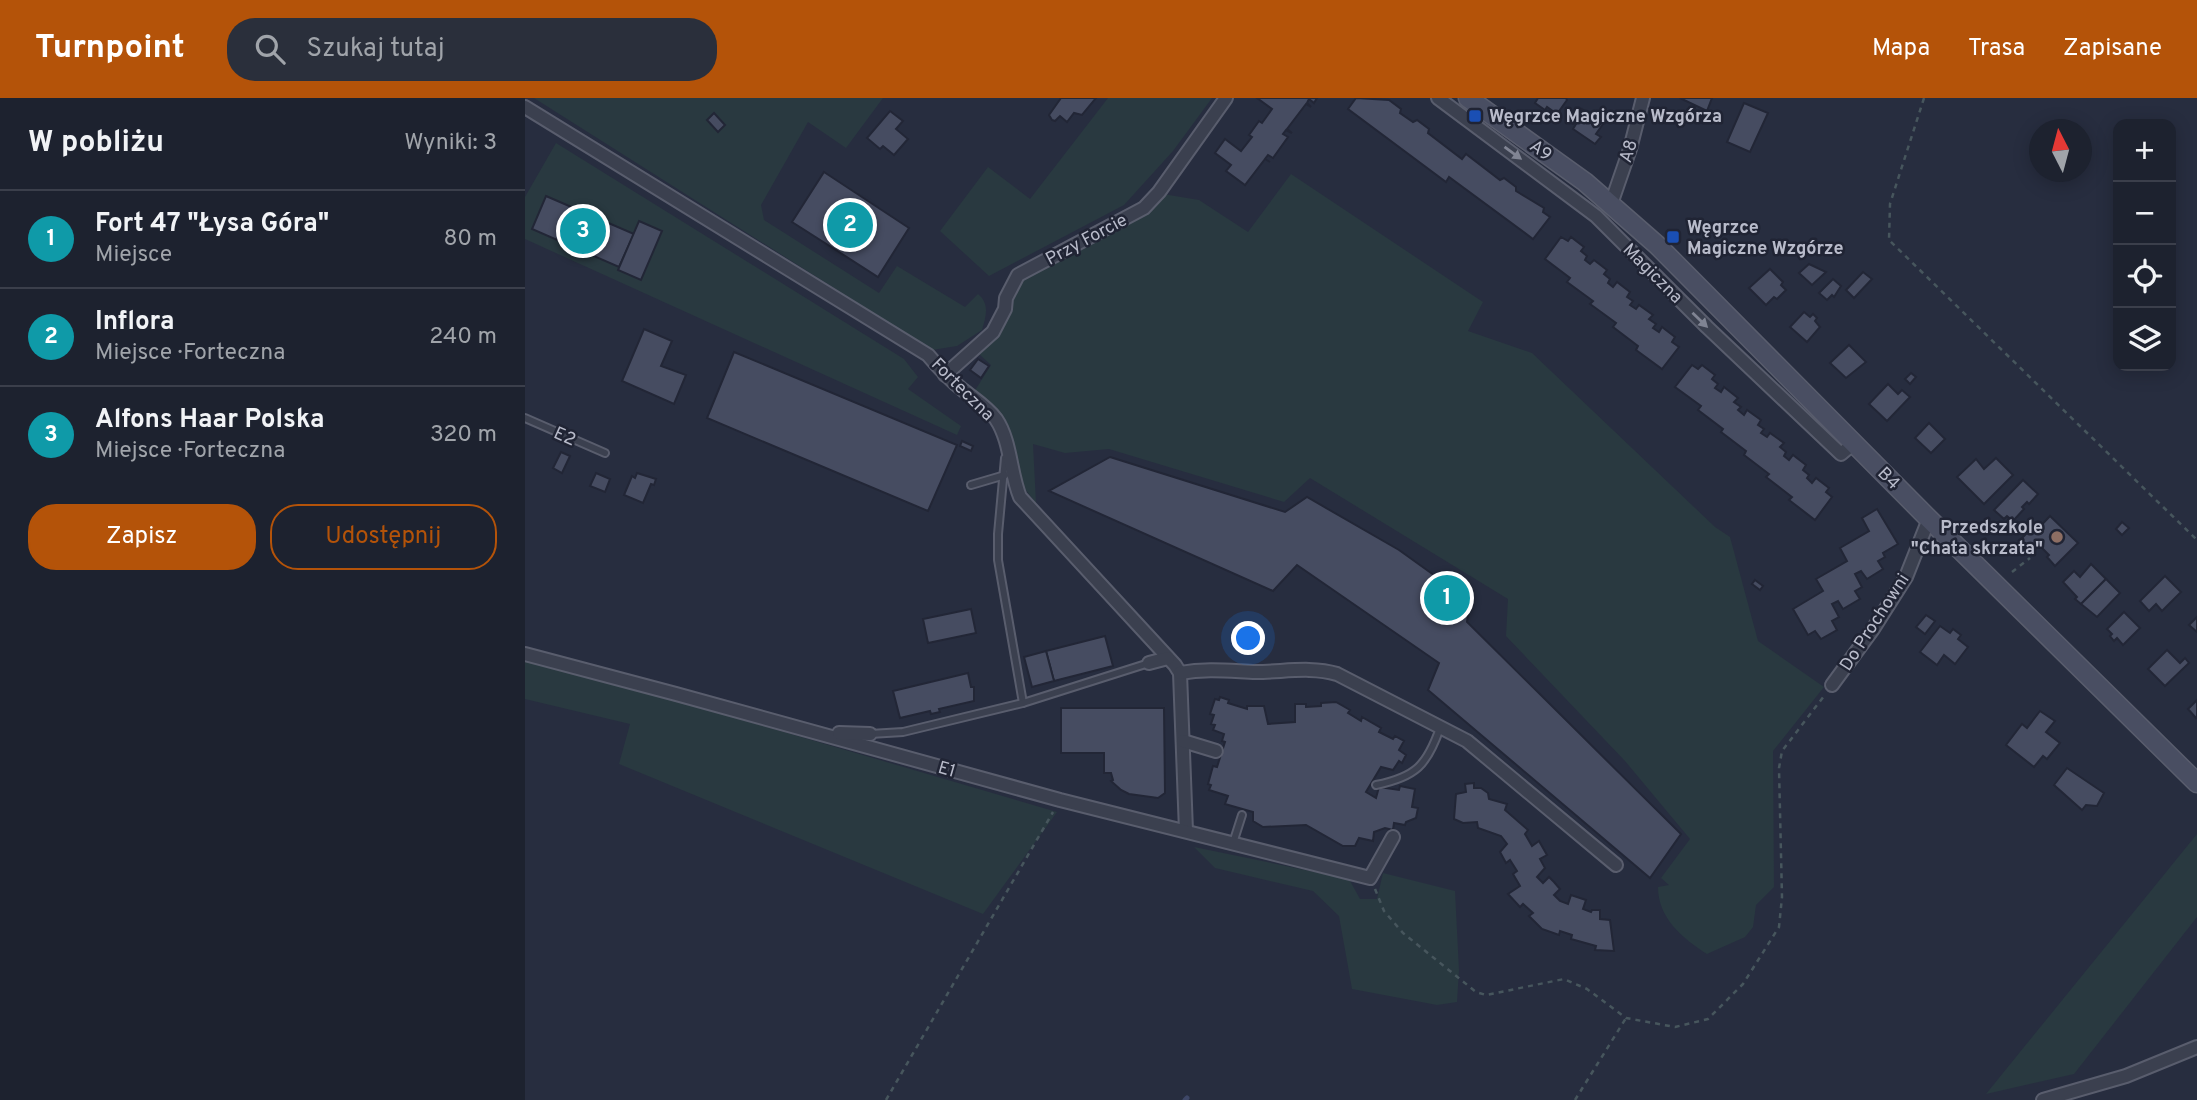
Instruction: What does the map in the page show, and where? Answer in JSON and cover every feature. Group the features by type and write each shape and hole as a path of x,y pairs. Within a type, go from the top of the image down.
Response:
{"street":[{"name":"Przy Forcie","path":"945,375 993,332 1018,275 1145,208 1226,98"},
{"name":"Magiczna","path":"1438,98 1596,216 1841,454 1854,443"},
{"name":"A9","path":"1468,98 1585,182 1611,204"},
{"name":"A8","path":"1611,204 1630,149 1643,98"},
{"name":"Forteczna","path":"525,107 928,355 945,375 979,401 997,420 1005,442 1013,481 1020,497 1180,673"},
{"name":"B4","path":"1611,204 1657,245 1929,519 2197,783"},
{"name":"Do Prochowni","path":"1832,685 1873,629 1906,577 1929,519"},
{"name":"E1","path":"525,654 1060,800 1370,878"},
{"path":"1149,663 1168,658"},
{"path":"1186,831 1180,673 1204,669 1324,670 1338,674 1467,741 1616,865"},
{"path":"813,731 870,734"},
{"path":"1183,741 1216,751"},
{"path":"1370,878 1394,837"},
{"path":"2043,1100 2126,1076 2197,1047"}],"lane":[{"name":"E2","path":"525,418 605,453"},
{"path":"1005,442 1005,475 998,534 999,560 1023,703"},
{"path":"971,485 1005,475"},
{"path":"870,734 903,732 1023,703 1149,663"},
{"path":"1376,785 1399,781 1416,770 1431,753 1440,728"},
{"path":"1233,843 1242,815"}],"path":[{"path":"1924,98 1890,204 1889,240 2197,540"},
{"path":"2012,572 2030,558"},
{"path":"1370,878 1384,911 1403,933 1476,992 1486,995 1564,979 1587,989 1626,1018 1675,1027 1708,1019 1743,984 1779,928 1782,897 1779,768 1781,751 1832,685"},
{"path":"886,1100 1060,800"},
{"path":"1575,1100 1626,1018"}],"shaded area":[{"path":"534,98 883,98 846,148 808,122 761,205 764,220 879,293 897,266 965,307 978,294 986,306 982,330 957,346 932,350"},
{"path":"1108,98 1212,98 1173,151 1124,205 989,276 940,231 988,167 1030,199"},
{"path":"556,143 904,359 918,377 908,389 961,426 957,435 525,239 525,197"},
{"path":"1291,174 1483,302 1468,331 1532,353 1715,527 1730,537 1758,641 1824,687 1773,751 1774,887 1756,905 1753,927 1745,937 1707,954 1681,934 1667,918 1659,898 1658,887 1669,885 1661,878 1690,839 1625,761 1506,636 1508,599 1310,478 1284,502 1109,449 1065,453 1033,444 1036,503 1025,489 1016,465 1010,434 997,410 974,392 991,365 979,354 999,335 1020,282 1163,194 1199,200 1248,232"},
{"path":"525,660 641,690 1057,812 983,914 619,764 630,724 525,699"},
{"path":"2197,834 2197,917 2074,1074 1986,1094"},
{"path":"1194,847 1349,879 1360,899 1377,899 1383,873 1455,891 1459,970 1457,1002 1437,1005 1352,989 1339,916 1313,891 1215,868"}],"building":[{"path":"1061,98 1096,98 1082,115 1074,113 1067,122 1060,116 1055,121 1052,120 1049,115"},
{"path":"1257,98 1317,98 1314,103 1309,99 1307,103 1311,107 1306,104 1287,129 1292,133 1286,130 1283,134 1288,137 1273,158 1268,155 1245,185 1226,171 1231,165 1215,153 1225,139 1241,151 1252,137 1249,135 1272,109"},
{"path":"1356,98 1389,100 1401,109 1400,113 1413,122 1417,120 1429,129 1428,133 1462,159 1466,154 1500,180 1504,178 1516,187 1516,191 1544,208 1543,212 1550,217 1533,239 1449,177 1446,182 1348,109"},
{"path":"1538,98 1567,100 1557,114 1535,103"},
{"path":"1680,98 1712,98 1707,111"},
{"path":"1744,103 1768,113 1750,152 1727,142"},
{"path":"1582,109 1603,124 1596,134 1601,137 1595,144 1573,129 1579,119 1576,117"},
{"path":"890,111 903,121 896,129 908,139 894,155 883,146 880,149 867,138"},
{"path":"714,113 725,125 718,132 707,120"},
{"path":"824,172 909,228 878,277 792,222"},
{"path":"546,196 634,234 619,267 532,229"},
{"path":"639,221 662,231 641,280 618,270"},
{"path":"1561,237 1568,241 1571,237 1584,247 1581,251 1587,256 1585,260 1590,264 1594,260 1607,270 1604,274 1613,287 1617,282 1630,292 1627,297 1633,301 1630,305 1636,309 1639,305 1653,315 1649,319 1656,324 1653,328 1659,332 1662,327 1675,337 1672,342 1679,347 1662,369 1636,350 1638,346 1613,327 1616,323 1590,304 1593,301 1567,282 1570,278 1545,259"},
{"path":"1809,264 1826,272 1812,285 1799,273"},
{"path":"1770,269 1783,282 1781,285 1786,290 1766,305 1749,288"},
{"path":"1863,272 1872,279 1854,298 1846,290"},
{"path":"1833,279 1841,286 1834,297 1832,295 1827,300 1819,293"},
{"path":"1804,312 1810,317 1813,314 1820,327 1807,342 1790,327"},
{"path":"644,329 672,341 661,366 686,375 674,404 622,381"},
{"path":"1849,345 1866,362 1846,378 1830,363"},
{"path":"734,352 957,445 928,511 707,418"},
{"path":"978,359 989,366 981,378 970,370"},
{"path":"1692,365 1698,369 1702,365 1715,375 1712,379 1718,384 1715,388 1721,392 1724,387 1738,398 1734,402 1741,407 1738,410 1744,415 1747,410 1761,420 1758,425 1764,429 1761,433 1767,437 1770,433 1784,443 1780,447 1786,452 1784,456 1789,460 1793,455 1806,465 1803,470 1812,483 1816,478 1829,488 1826,492 1832,497 1815,520 1789,500 1792,497 1766,477 1769,474 1744,455 1746,451 1721,432 1723,429 1698,410 1701,406 1675,387"},
{"path":"1911,373 1916,377 1910,384 1905,379"},
{"path":"1888,384 1898,394 1902,390 1910,397 1887,421 1869,404"},
{"path":"1929,423 1945,439 1931,453 1915,438"},
{"path":"962,441 973,446 971,451 960,446"},
{"path":"561,452 570,456 562,473 553,468"},
{"path":"1110,457 1285,512 1307,497 1399,550 1470,601 1467,622 1681,834 1650,878 1428,690 1439,663 1297,565 1273,591 1049,491"},
{"path":"1996,458 2013,475 1984,504 1957,477 1976,459 1984,469"},
{"path":"596,473 610,479 605,492 590,486"},
{"path":"637,473 656,479 643,503 624,495 632,476 635,478"},
{"path":"2023,480 2038,494 2022,507 2024,509 2013,521 2007,516 2004,519 1994,510"},
{"path":"1877,509 1898,544 1883,553 1885,557 1878,561 1883,569 1867,579 1861,571 1855,574 1862,587 1855,591 1860,599 1843,609 1838,601 1832,604 1839,617 1832,621 1837,630 1821,639 1815,631 1808,635 1793,609 1823,591 1816,579 1847,561 1840,548 1869,531 1862,518"},
{"path":"2050,516 2078,543 2055,566 2039,545 2032,552 2020,540 2032,528 2035,532"},
{"path":"2122,522 2129,528 2122,535 2116,529"},
{"path":"2091,564 2106,579 2081,604 2063,582 2074,571 2080,577"},
{"path":"2165,576 2181,592 2162,611 2156,604 2149,611 2140,601"},
{"path":"2106,579 2120,593 2097,617 2081,604"},
{"path":"1755,580 1763,586 1760,590 1752,584"},
{"path":"971,609 976,633 928,643 923,619"},
{"path":"2124,612 2140,628 2123,645 2117,638 2114,641 2107,629"},
{"path":"1926,615 1935,621 1925,634 1916,627"},
{"path":"2197,617 2197,632 2189,625"},
{"path":"1940,626 1950,633 1953,629 1961,635 1958,639 1968,647 1955,664 1944,655 1937,665 1920,652"},
{"path":"1105,636 1113,666 1054,681 1046,651"},
{"path":"2167,650 2180,663 2185,658 2189,663 2165,686 2148,669"},
{"path":"1046,651 1054,681 1032,687 1024,657"},
{"path":"968,673 971,687 974,687 974,701 939,709 940,712 931,714 930,711 900,718 893,691"},
{"path":"1220,697 1229,700 1228,703 1247,709 1247,706 1264,706 1268,724 1295,722 1295,704 1306,704 1306,707 1336,702 1350,710 1348,713 1361,721 1362,717 1381,728 1379,732 1404,741 1399,750 1406,755 1402,763 1399,761 1393,770 1381,767 1366,792 1376,798 1379,787 1399,790 1400,786 1415,789 1412,807 1418,808 1416,818 1405,825 1394,823 1393,830 1385,828 1374,832 1373,841 1359,838 1355,846 1343,846 1306,825 1263,827 1253,821 1253,812 1225,804 1228,796 1209,790 1211,785 1208,784 1213,766 1217,767 1225,742 1222,741 1224,734 1213,730 1215,725 1211,724 1214,715 1210,714 1215,699 1219,700"},
{"path":"2197,700 2197,717 2196,718 2188,709"},
{"path":"1061,708 1164,708 1165,793 1158,798 1129,794 1121,790 1111,781 1111,773 1104,773 1104,753 1061,753"},
{"path":"2040,711 2055,721 2046,732 2060,743 2047,759 2043,756 2034,767 2006,745 2022,724 2027,728"},
{"path":"2067,768 2104,793 2097,806 2086,805 2082,810 2054,785"},
{"path":"1474,783 1474,788 1481,788 1488,793 1489,799 1507,804 1505,810 1528,830 1525,834 1532,846 1539,841 1547,855 1540,859 1545,868 1537,877 1543,883 1549,877 1554,882 1560,889 1554,895 1568,904 1571,895 1586,900 1583,909 1591,912 1600,910 1600,919 1610,920 1614,951 1595,950 1596,946 1571,939 1572,935 1560,931 1559,935 1542,929 1529,916 1533,913 1523,904 1520,907 1508,894 1520,886 1513,874 1517,871 1510,860 1506,863 1500,852 1507,844 1501,836 1478,828 1477,822 1463,823 1454,819 1456,794 1466,792 1465,784"}],"place":[{"name":"Węgrzce Magiczne Wzgórza","path":"1475,116"},
{"name":"Inflora","path":"850,225"},
{"name":"Alfons Haar Polska","path":"583,231"},
{"name":"Węgrzce Magiczne Wzgórze","path":"1673,237"},
{"name":"Przedszkole \"Chata skrzata\"","path":"2057,537"},
{"name":"Fort 47 \"Łysa Góra\"","path":"1447,598"}]}
